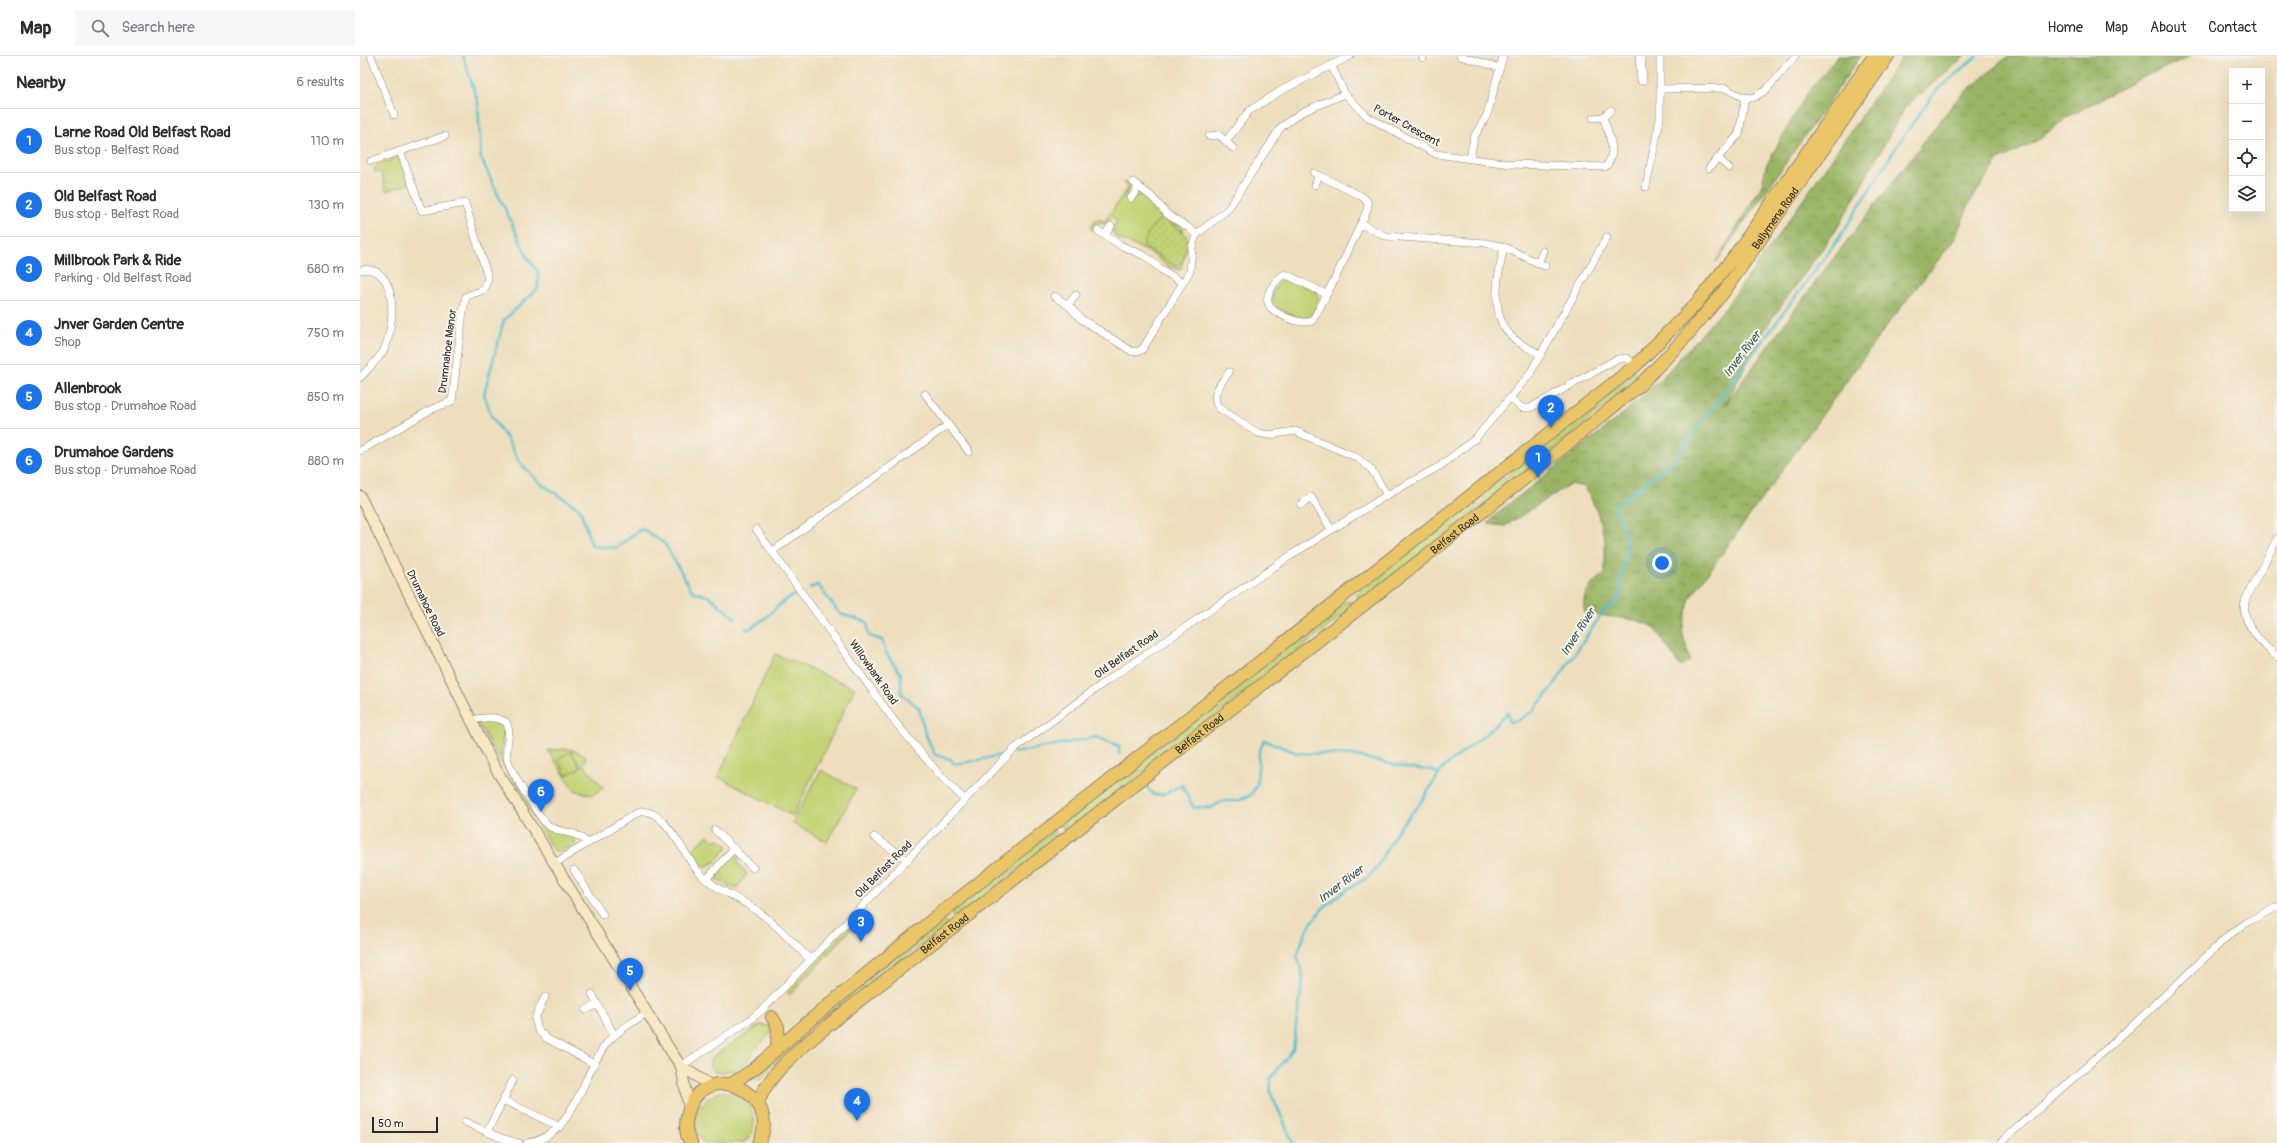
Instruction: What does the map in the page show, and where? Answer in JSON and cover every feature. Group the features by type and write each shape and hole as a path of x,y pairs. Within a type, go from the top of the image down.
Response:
{"highway":[{"name":"Ballymena Road","path":"1635,366 1696,304 1733,258 1874,56"},
{"name":"Ballymena Road","path":"1652,372 1681,342 1723,293 1754,252 1888,56"},
{"name":"Belfast Road","path":"731,1084 754,1069 777,1048 942,912 1635,366"},
{"name":"Belfast Road","path":"758,1104 760,1096 770,1081 802,1048 837,1018 1596,422 1652,372"},
{"path":"768,1012 778,1027 777,1048"},
{"path":"682,1143 686,1130 689,1109 700,1092 710,1085 731,1084 751,1095 758,1104 764,1124 759,1143"},
{"path":"686,1130 691,1143"}],"main road":[{"name":"Drumahoe Road","path":"360,496 494,766 556,863 585,913 681,1066 689,1109"},
{"name":"Drumahoe Road","path":"681,1066 710,1085"}],"street":[{"path":"371,56 394,115"},
{"path":"1226,141 1249,111 1282,90 1350,56"},
{"path":"1460,56 1500,68"},
{"path":"1470,159 1472,144 1487,114 1504,56"},
{"path":"1640,56 1642,80"},
{"path":"1646,187 1652,180 1659,128 1661,89 1660,56"},
{"path":"1661,89 1725,88 1745,98 1756,97 1763,93 1795,56"},
{"name":"Porter Crescent","path":"1331,66 1345,94 1368,117 1436,154 1510,164 1605,167 1612,157 1612,142 1602,117"},
{"path":"1054,296 1068,305 1081,319 1133,352 1142,350 1190,271 1192,247 1196,235 1228,209 1281,127 1302,112 1345,94"},
{"path":"1709,168 1739,134 1745,98"},
{"path":"1593,118 1602,117 1611,110"},
{"path":"1209,136 1219,135 1233,148"},
{"path":"371,161 445,136"},
{"name":"Drumnahoe Manor","path":"360,451 430,410 452,401 466,296 484,290 488,278 465,203 422,211 400,152"},
{"path":"1718,159 1729,168"},
{"path":"1315,185 1317,174 1366,200 1368,208 1361,224 1326,294 1312,321 1299,323 1271,308 1268,303 1270,292 1276,281 1286,274 1326,294"},
{"path":"1131,198 1136,184 1152,197 1168,215 1188,227 1196,235"},
{"path":"1361,224 1385,236 1486,243 1504,247 1541,264 1543,251"},
{"path":"1111,226 1102,233 1120,245 1145,256 1183,283"},
{"name":"Old Belfast Road","path":"681,1066 750,1020 768,1012 809,959 908,860 1002,759 1014,749 1105,682 1331,529 1387,495 1440,466 1476,438 1511,399 1541,355 1607,237"},
{"path":"1504,247 1497,288 1501,320 1510,336 1541,355"},
{"path":"360,270 373,269 381,275 389,289 392,309 392,326 384,350 360,378"},
{"path":"1068,305 1076,295"},
{"path":"1511,399 1522,408 1530,408 1617,359 1627,358 1635,366"},
{"path":"1229,372 1214,394 1214,402 1219,408 1258,433 1269,435 1295,431 1356,457 1371,470 1387,495"},
{"path":"924,394 969,452"},
{"path":"773,551 948,425"},
{"path":"1301,505 1311,497 1331,529"},
{"name":"Willowbank Road","path":"756,529 908,738 964,800"},
{"path":"2277,539 2245,600 2244,609 2256,638 2277,657"},
{"path":"470,720 481,718 499,719 506,722 508,728 506,752 508,762 540,816 549,826 579,835 588,843"},
{"path":"556,863 637,813 649,811 672,833 693,866 706,880 717,889 760,913 809,959"},
{"path":"715,830 753,868"},
{"path":"874,837 908,860"},
{"path":"706,880 734,848"},
{"path":"574,870 603,915"},
{"path":"585,913 597,907"},
{"path":"2000,1143 2131,1027 2229,935 2277,907"},
{"path":"592,994 596,1005 614,1035"},
{"path":"545,997 535,1018 540,1033 546,1038 594,1064"},
{"path":"586,1010 596,1005"},
{"path":"527,1143 549,1136 560,1127 594,1064 614,1035 647,1012"},
{"path":"487,1132 513,1080"},
{"path":"503,1100 560,1127"},
{"path":"465,1122 487,1132 519,1143"}],"green space":[{"path":"1838,56 1861,56 1716,262 1762,185 1766,166 1808,92"},
{"path":"1903,56 1965,56 1905,107 1838,227 1768,324 1724,406 1819,277 1957,99 2008,56 2191,56 2137,80 2070,115 2040,139 1999,160 1971,200 1954,240 1888,324 1690,598 1682,631 1690,661 1680,666 1653,626 1635,620 1585,613 1585,594 1591,585 1605,572 1605,540 1597,511 1585,487 1570,484 1505,526 1488,524 1495,515 1623,414 1661,379 1726,307 1775,240"},
{"path":"399,157 409,184 386,191 381,172 375,172 374,168 380,163"},
{"path":"1126,181 1130,187 1125,198 1131,202 1136,196 1144,194 1160,213 1183,228 1183,232 1163,218 1144,247 1183,261 1181,269 1179,270 1173,267 1171,269 1151,253 1115,237 1113,228 1117,221 1112,217 1105,224 1097,223 1092,230 1090,228 1096,219 1105,221 1128,188 1124,183"},
{"path":"1163,218 1186,235 1188,240 1183,261 1175,266 1144,247 1145,239 1150,230"},
{"path":"1285,278 1316,291 1318,301 1309,317 1305,318 1295,316 1285,312 1273,303 1275,288 1279,282"},
{"path":"1643,366 1647,370 1558,446 1362,600 1358,600 1357,593 1575,422"},
{"path":"1346,602 1351,602 1352,608 1068,831 1063,830 1063,823"},
{"path":"775,654 855,688 793,816 718,777"},
{"path":"479,721 500,722 504,726 501,755 525,796 543,823 575,838 575,844 560,852 553,850 479,725"},
{"path":"571,749 585,755 586,760 579,765 571,751 580,768 583,764 604,788 592,795 574,790 548,750"},
{"path":"571,751 580,768 566,775 558,759"},
{"path":"821,770 856,789 827,842 792,823"},
{"path":"1054,831 1059,837 956,918 952,916 953,911"},
{"path":"708,835 714,841 719,839 727,845 727,848 715,862 706,866 701,864 693,849"},
{"path":"731,856 740,856 737,862 747,874 736,889 718,880 717,872"},
{"path":"863,912 866,913 790,995 787,992"},
{"path":"944,919 948,924 818,1026 815,1023"},
{"path":"760,1025 770,1026 771,1031 754,1050 751,1057 746,1062 733,1070 723,1072 713,1071 709,1064 712,1057"},
{"path":"800,1036 801,1039 759,1081 754,1078"},
{"path":"720,1092 730,1093 739,1097 746,1102 751,1109 754,1117 754,1125 744,1143 704,1143 699,1136 695,1121 697,1113 705,1101"}],"waterway":[{"path":"463,56 478,103 481,158 528,258 538,272 538,288 504,320 484,394 492,417 507,439 520,463 540,483 580,509 592,546 616,548 638,531 643,529 665,544 692,591 710,597 735,618"},
{"name":"Inver River","path":"1293,1143 1271,1093 1270,1079 1293,1049 1303,977 1297,956 1304,936 1312,922 1322,909 1347,889 1367,878 1377,867 1398,829 1419,805 1443,768 1488,732 1508,712 1510,722 1519,720 1533,711 1552,688 1604,610 1618,602 1627,542 1615,506 1672,462 1840,237 1900,141 1936,91 1977,56"},
{"path":"810,588 818,585 840,614 867,622 869,636 882,640 886,653 901,674 901,693 919,708 925,733 935,755 951,759 953,763 958,763 971,762 1007,754"},
{"path":"746,628 747,630 761,622 788,598 795,595"},
{"path":"1014,753 1096,737 1119,746 1119,754"},
{"path":"1146,786 1154,795 1164,794 1182,785 1193,807 1211,808 1222,801 1237,801 1251,795 1257,784 1259,753 1264,740 1297,753 1352,755 1408,768 1431,770 1439,774"}],"place":[{"name":"Old Belfast Road","path":"1551,428"},
{"name":"Larne Road Old Belfast Road","path":"1538,478"},
{"name":"Drumahoe Gardens","path":"541,812"},
{"name":"Millbrook Park & Ride","path":"861,942"},
{"name":"Allenbrook","path":"630,991"},
{"name":"Jnver Garden Centre","path":"857,1121"}]}
